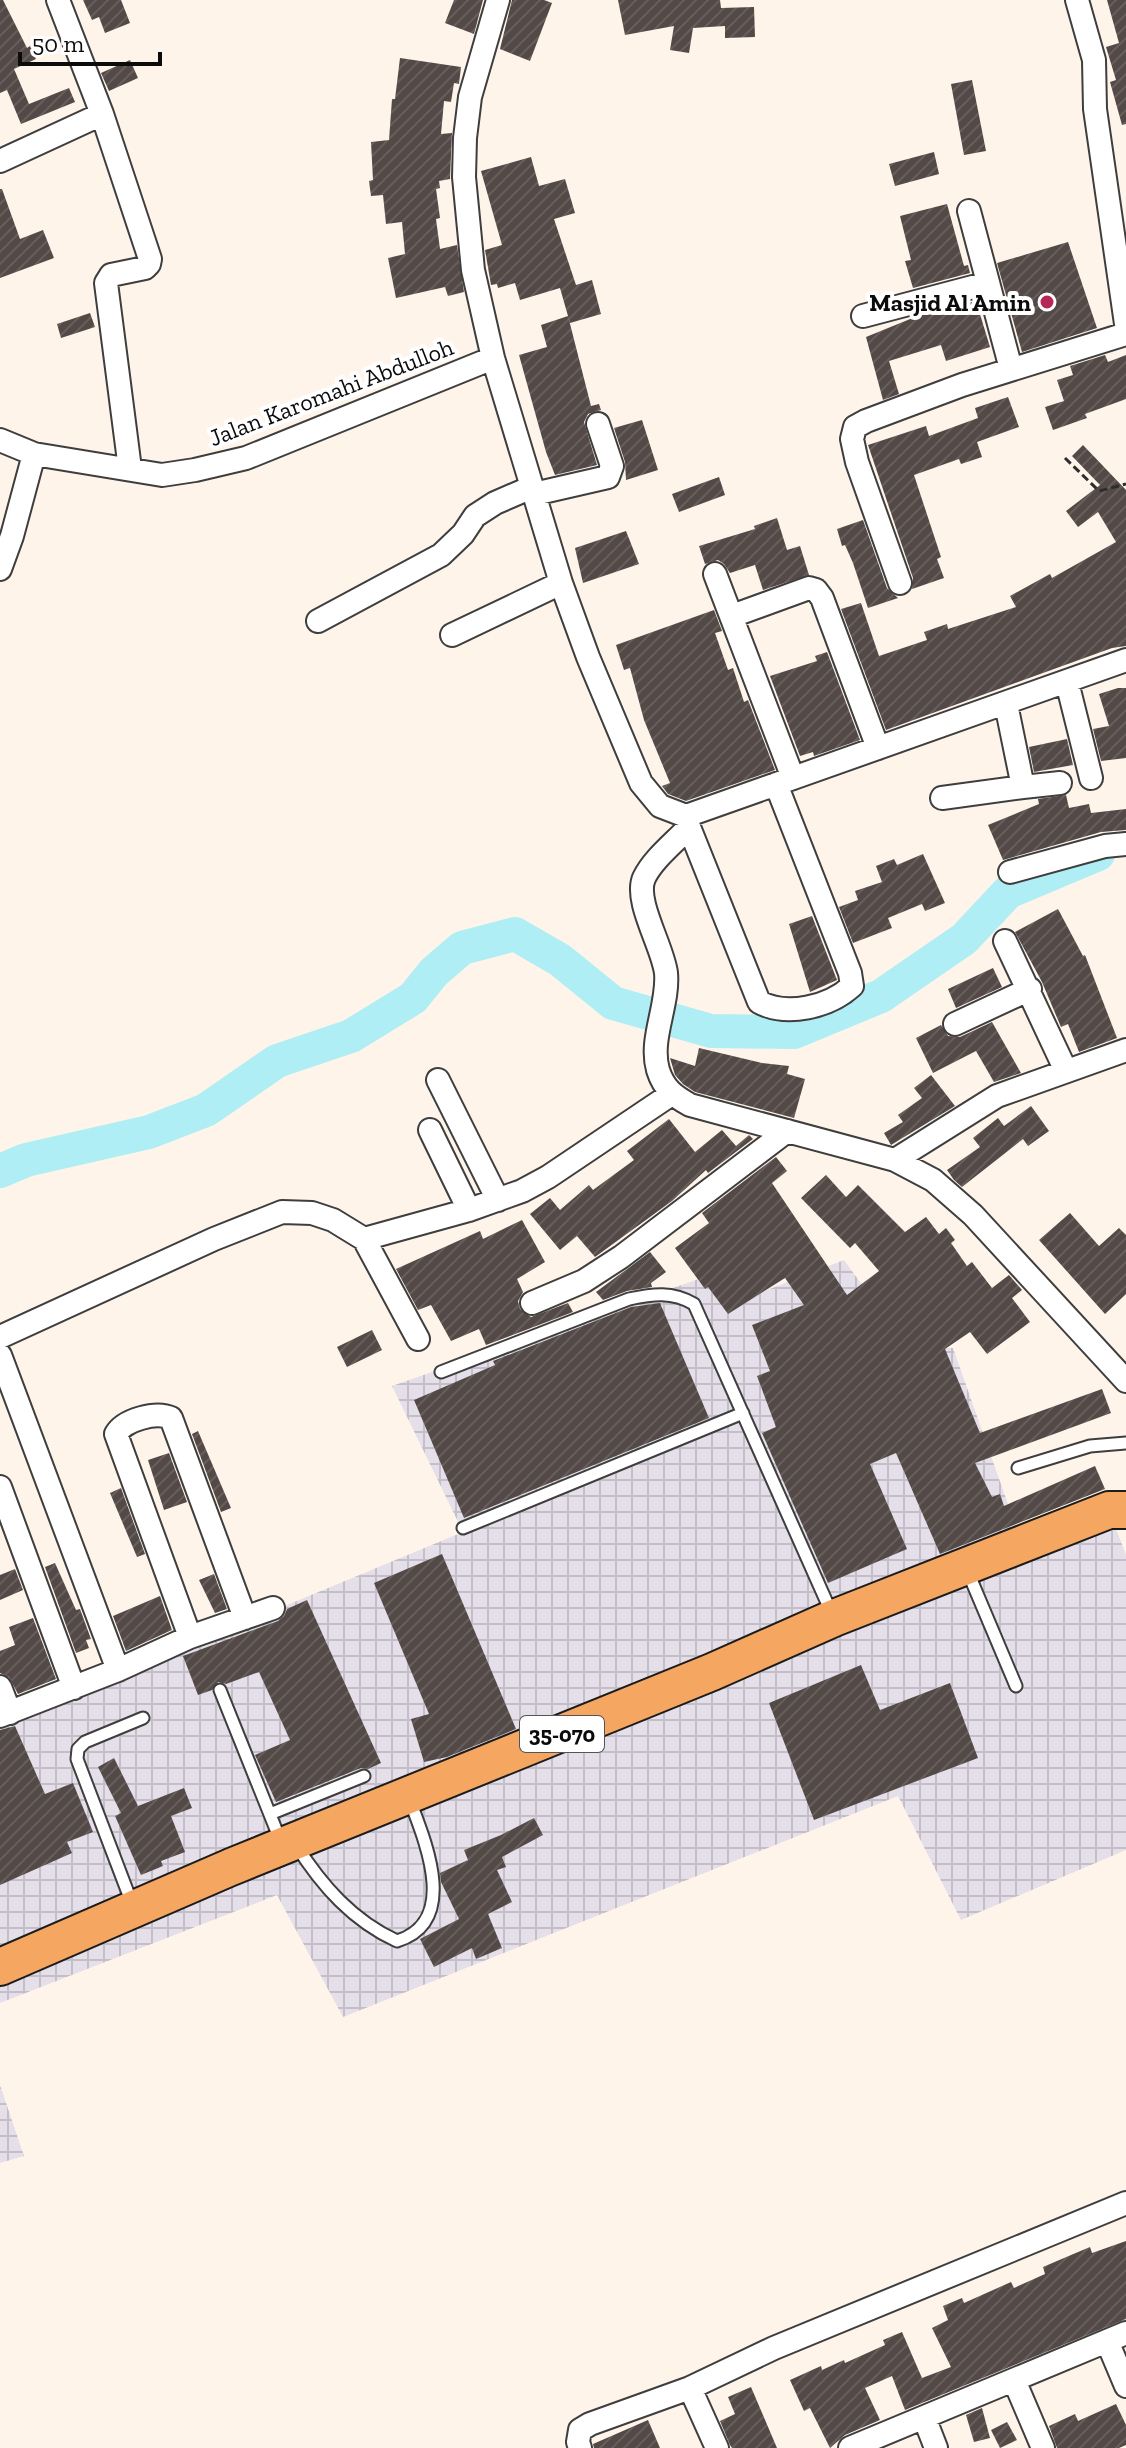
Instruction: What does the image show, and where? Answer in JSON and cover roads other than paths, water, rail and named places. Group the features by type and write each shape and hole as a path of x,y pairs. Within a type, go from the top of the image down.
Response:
{"main road":[{"name":"35-070","path":"0,1967 134,1910 282,1834 408,1797 712,1672 834,1618 1109,1510 1126,1510"}],"street":[{"path":"58,0 102,114 150,259 145,268 111,275 106,283 130,469"},
{"path":"498,0 470,97 464,177 473,270 493,358 561,583 588,657 641,783 660,806 688,821 759,1002 773,1010 791,1010 840,996 852,986 850,973 784,781 732,616 715,574"},
{"path":"1077,0 1094,60 1095,109 1126,324"},
{"path":"0,161 102,114"},
{"path":"969,211 1011,369"},
{"path":"863,316 988,283"},
{"path":"900,583 857,462 852,439 855,427 1011,369 1126,334"},
{"name":"Jalan Karomahi Abdulloh","path":"0,440 34,454 162,475 195,470 246,458 493,358"},
{"path":"318,621 441,555 463,534 475,516 495,503 533,490 608,477 612,466 598,424"},
{"path":"0,569 34,454"},
{"path":"452,635 561,583"},
{"path":"732,616 809,588 816,590 822,598 878,748"},
{"path":"1126,660 784,781 688,821 643,880 645,905 666,974 656,1049 657,1068 670,1095 690,1105 895,1160 933,1180 973,1215 1126,1381"},
{"path":"1067,682 1091,778"},
{"path":"1006,704 1023,787"},
{"path":"942,798 1060,783"},
{"path":"1010,872 1105,846 1126,844"},
{"path":"1005,941 1066,1071"},
{"path":"955,1024 1030,989"},
{"path":"895,1160 1000,1095 1126,1050"},
{"path":"438,1080 498,1200"},
{"path":"364,1239 469,1210 522,1191 548,1177 670,1095"},
{"path":"430,1130 469,1210"},
{"path":"532,1303 584,1281 621,1257 787,1131"},
{"path":"0,1337 214,1239 282,1212 312,1213 333,1220 364,1239 418,1339"},
{"path":"0,1355 118,1670"},
{"path":"190,1637 116,1434 121,1427 158,1414 171,1418 245,1618"},
{"path":"0,1487 74,1688"},
{"path":"0,1687 5,1714 118,1670 190,1637 273,1608"},
{"path":"580,2448 580,2430 690,2388 774,2348 1126,2203"},
{"path":"850,2448 1117,2337 1126,2386"},
{"path":"1014,2380 1043,2448"},
{"path":"690,2388 717,2448"},
{"path":"924,2417 936,2448"}],"lane":[{"path":"441,1372 629,1299 656,1294 672,1295 694,1304 834,1618"},
{"path":"463,1528 743,1413"},
{"path":"1018,1468 1090,1446 1126,1443"},
{"path":"965,1566 1016,1686"},
{"path":"220,1690 282,1834 338,1900 375,1931 397,1941 412,1936 422,1926 431,1909 435,1891 426,1844 408,1797"},
{"path":"134,1910 77,1759 78,1749 85,1742 143,1718"},
{"path":"282,1834 364,1776"}],"waterway":[{"path":"0,1171 26,1160 149,1132 206,1110 277,1061 351,1036 413,998 434,972 462,948 515,934 560,960 613,1003 711,1031 794,1032 881,996 964,939 1008,892 1098,854"}],"place":[{"name":"Masjid Al Amin","path":"1047,302"}]}
